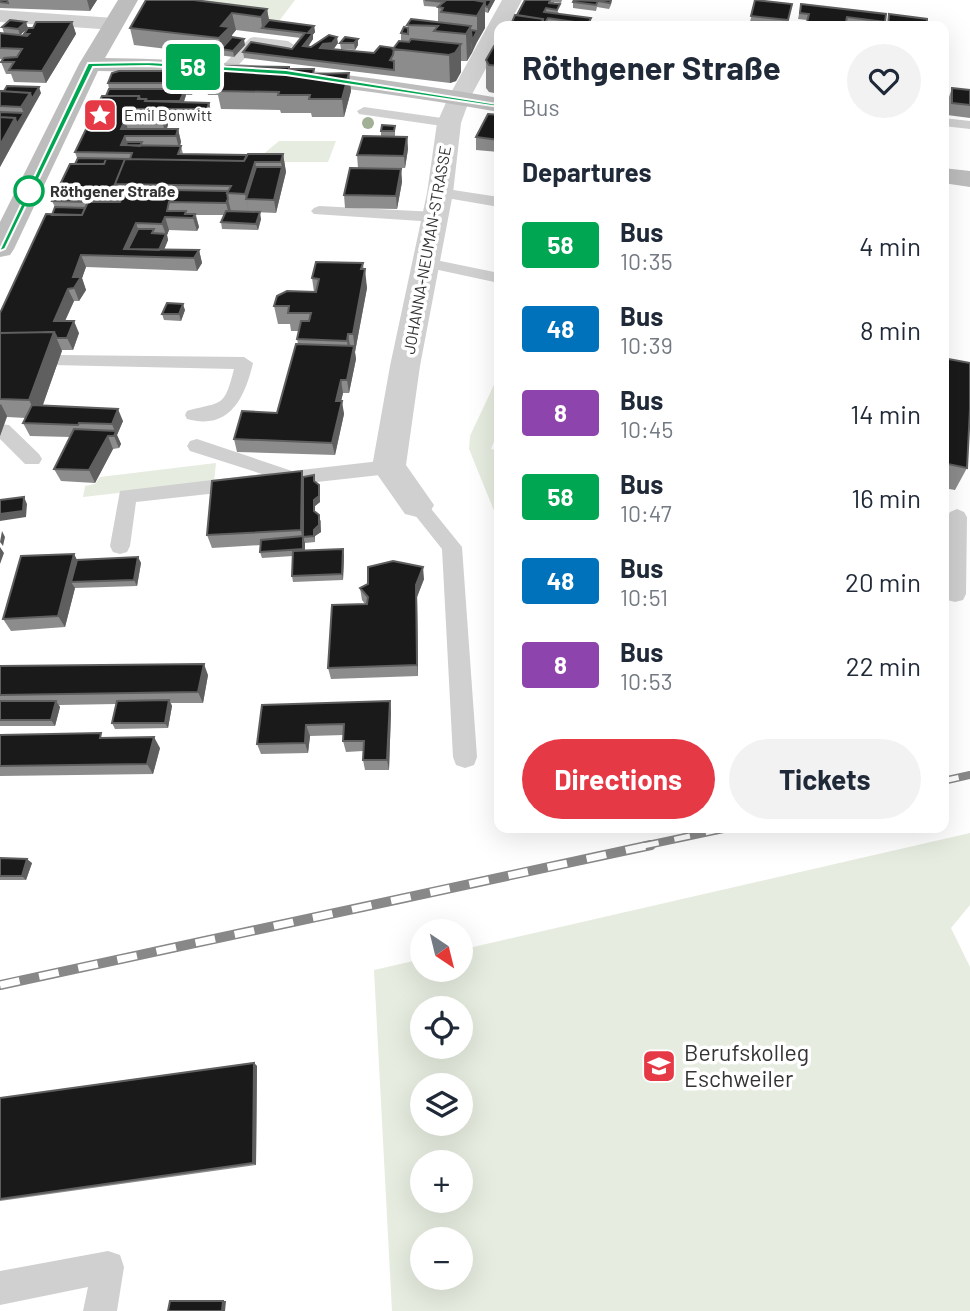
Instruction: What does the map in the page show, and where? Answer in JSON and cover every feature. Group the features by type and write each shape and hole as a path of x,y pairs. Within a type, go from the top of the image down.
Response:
{"main road":[{"path":"0,249 7,220 90,64 128,0"},
{"path":"90,64 286,73 454,110 494,106"},
{"path":"949,176 970,179"}],"street":[{"name":"JOHANNA-NEUMAN-STRASSE","path":"501,21 512,0"},
{"path":"0,16 114,24"},
{"name":"JOHANNA-NEUMAN-STRASSE","path":"389,467 454,110 494,34"},
{"path":"389,467 417,505"}],"lane":[{"path":"227,69 254,41 288,45"},
{"path":"363,111 390,113 454,110"},
{"path":"949,123 970,125"},
{"path":"319,211 494,202"},
{"path":"426,263 494,277"},
{"path":"58,361 244,363 235,400 220,412 194,415"},
{"path":"2,430 32,459"},
{"path":"197,446 294,477"},
{"path":"120,546 127,496 389,467"},
{"path":"417,505 452,547 465,757"},
{"path":"955,594 957,516"},
{"path":"0,1288 107,1267 100,1311"}],"shaded area":[{"path":"159,0 295,0 276,25"},
{"path":"279,141 336,141 328,162 254,162"},
{"path":"494,385 494,442 491,449 494,450 494,511 469,449 470,436"},
{"path":"216,463 214,482 83,497 85,486 95,484 100,477"},
{"name":"Berufskolleg Eschweiler","path":"970,833 970,905 951,928 970,967 970,1311 392,1311 374,970 410,962 410,982 473,982 473,947"}],"building":[{"path":"146,0 194,0 267,9 261,17 232,13 221,26 230,27 219,38 130,28"},
{"path":"446,0 485,2 477,16 441,12 443,8 438,7"},
{"path":"474,0 492,0 488,7 485,2"},
{"path":"525,0 550,0 549,3 560,4 557,10 546,8 544,12 591,18 590,21 548,18 543,21 517,15"},
{"path":"611,0 610,3 598,1 596,5 573,2"},
{"path":"755,0 792,4 788,20 751,16"},
{"path":"801,4 886,14 885,21 847,17 846,21 807,21 809,14 800,13"},
{"path":"889,14 927,19 927,21 888,21"},
{"path":"515,15 543,19 542,21 512,21"},
{"path":"411,19 471,26 466,34 434,31 438,26 407,25"},
{"path":"10,20 26,22 18,29 2,27"},
{"path":"269,20 314,26 308,33 313,33 303,46 311,47 329,35 337,37 332,43 323,44 320,48 374,53 380,46 394,48 390,60 394,61 394,70 243,52 251,42 292,49 305,33 262,28"},
{"path":"36,22 72,22 42,71 9,70 14,62 1,62 4,58 17,57 22,49 0,48 0,33 27,36 29,34 24,34 28,28 33,28"},
{"path":"404,27 408,28 408,34 401,33"},
{"path":"471,30 477,31 472,41"},
{"path":"232,37 244,39 233,51 221,49"},
{"path":"345,37 358,39 354,43 340,43"},
{"path":"411,39 461,44 455,53 449,55 393,49 399,41 409,42"},
{"path":"494,46 494,66 489,65 486,60"},
{"path":"226,66 314,69 313,74 349,73 342,99 309,99 310,95 278,95 279,92 217,91"},
{"path":"192,71 189,83 108,83 112,73"},
{"path":"210,77 222,77 218,89 206,89"},
{"path":"7,86 39,87 32,99 30,93 0,91 4,91"},
{"path":"952,88 970,90 970,105 952,103"},
{"path":"109,89 185,89 180,101 147,101 139,96 106,96"},
{"path":"0,91 30,93 21,107 0,106"},
{"path":"102,96 139,96 138,99 146,99 145,101 209,103 207,109 132,109 130,115 165,113 162,120 125,120 121,129 178,129 176,136 125,136 121,145 181,146 178,154 247,155 244,161 125,159 130,159 132,153 75,152"},
{"path":"0,112 24,113 17,124 15,118 0,117"},
{"path":"488,114 494,115 494,139 476,137"},
{"path":"0,117 15,118 0,145"},
{"path":"382,125 395,126 394,131 381,131"},
{"path":"363,136 407,137 404,156 357,155"},
{"path":"127,142 142,142 140,146 126,145"},
{"path":"248,154 283,154 281,162 255,162 245,194 227,193 231,186 115,184 125,159 244,161"},
{"path":"78,158 130,159 106,159 104,164 75,164"},
{"path":"106,159 125,159 115,184 116,189 228,191 228,199 226,203 169,202 167,211 186,211 185,214 195,214 193,218 165,217 162,224 136,223 124,249 199,250 194,258 81,255 73,277 81,277 74,288 68,289 54,321 74,321 67,338 57,338 54,332 0,333 0,313 46,214 82,215 88,202 52,201 70,164 104,164","holes":["95,196 122,197 120,202 93,202"]},
{"path":"256,167 282,167 274,200 246,199"},
{"path":"350,168 401,169 396,196 344,195"},
{"path":"55,207 85,208 82,215 52,215"},
{"path":"226,211 260,212 256,224 221,222"},
{"path":"138,229 154,229 152,233 166,234 159,250 128,249"},
{"path":"316,262 363,263 361,269 365,269 353,334 348,334 347,341 297,339 301,321 309,321 311,313 288,313 289,306 274,306 277,296 287,291 316,292 319,279 312,278"},
{"path":"167,303 183,304 179,314 162,314"},
{"path":"54,332 29,400 0,399 0,333"},
{"path":"296,344 354,346 347,380 341,380 336,401 342,401 332,443 234,439 242,411 277,413"},
{"path":"949,359 970,363 967,468 949,464"},
{"path":"32,405 118,409 112,424 23,423"},
{"path":"74,429 116,431 114,436 108,436 89,470 54,469"},
{"path":"302,471 301,530 207,535 212,481"},
{"path":"314,475 314,481 319,485 314,511 319,515 319,525 314,530 314,536 303,537 303,549 260,552 261,540 303,536 303,477"},
{"path":"24,497 23,511 0,514 0,500"},
{"path":"343,549 342,574 292,576 293,551"},
{"path":"74,554 58,616 3,619 21,556"},
{"path":"138,557 134,580 71,582 77,560"},
{"path":"393,561 423,567 416,585 417,665 328,668 332,605 367,604 368,597 360,588 368,584 368,567"},
{"path":"204,664 198,692 0,695 0,666"},
{"path":"169,700 165,723 112,723 117,701"},
{"path":"0,701 56,701 51,720 0,720"},
{"path":"390,701 387,760 363,760 364,741 343,741 344,724 306,725 305,743 257,744 262,705"},
{"path":"101,733 100,738 154,737 147,764 0,766 0,735"},
{"path":"0,858 27,859 22,876 0,876"},
{"path":"254,1063 253,1163 0,1199 0,1098"},
{"path":"170,1301 223,1301 222,1311 168,1311"}],"railway":[{"path":"949,780 970,775"},
{"path":"643,846 704,833"},
{"path":"0,985 651,845"}],"bus line":[{"name":"58","path":"0,249 90,64 148,64 286,73 494,104"}],"place":[{"name":"Emil Bonwitt","path":"100,115"},
{"name":"Röthgener Straße","path":"29,191"},
{"name":"Berufskolleg Eschweiler","path":"659,1066"}]}
